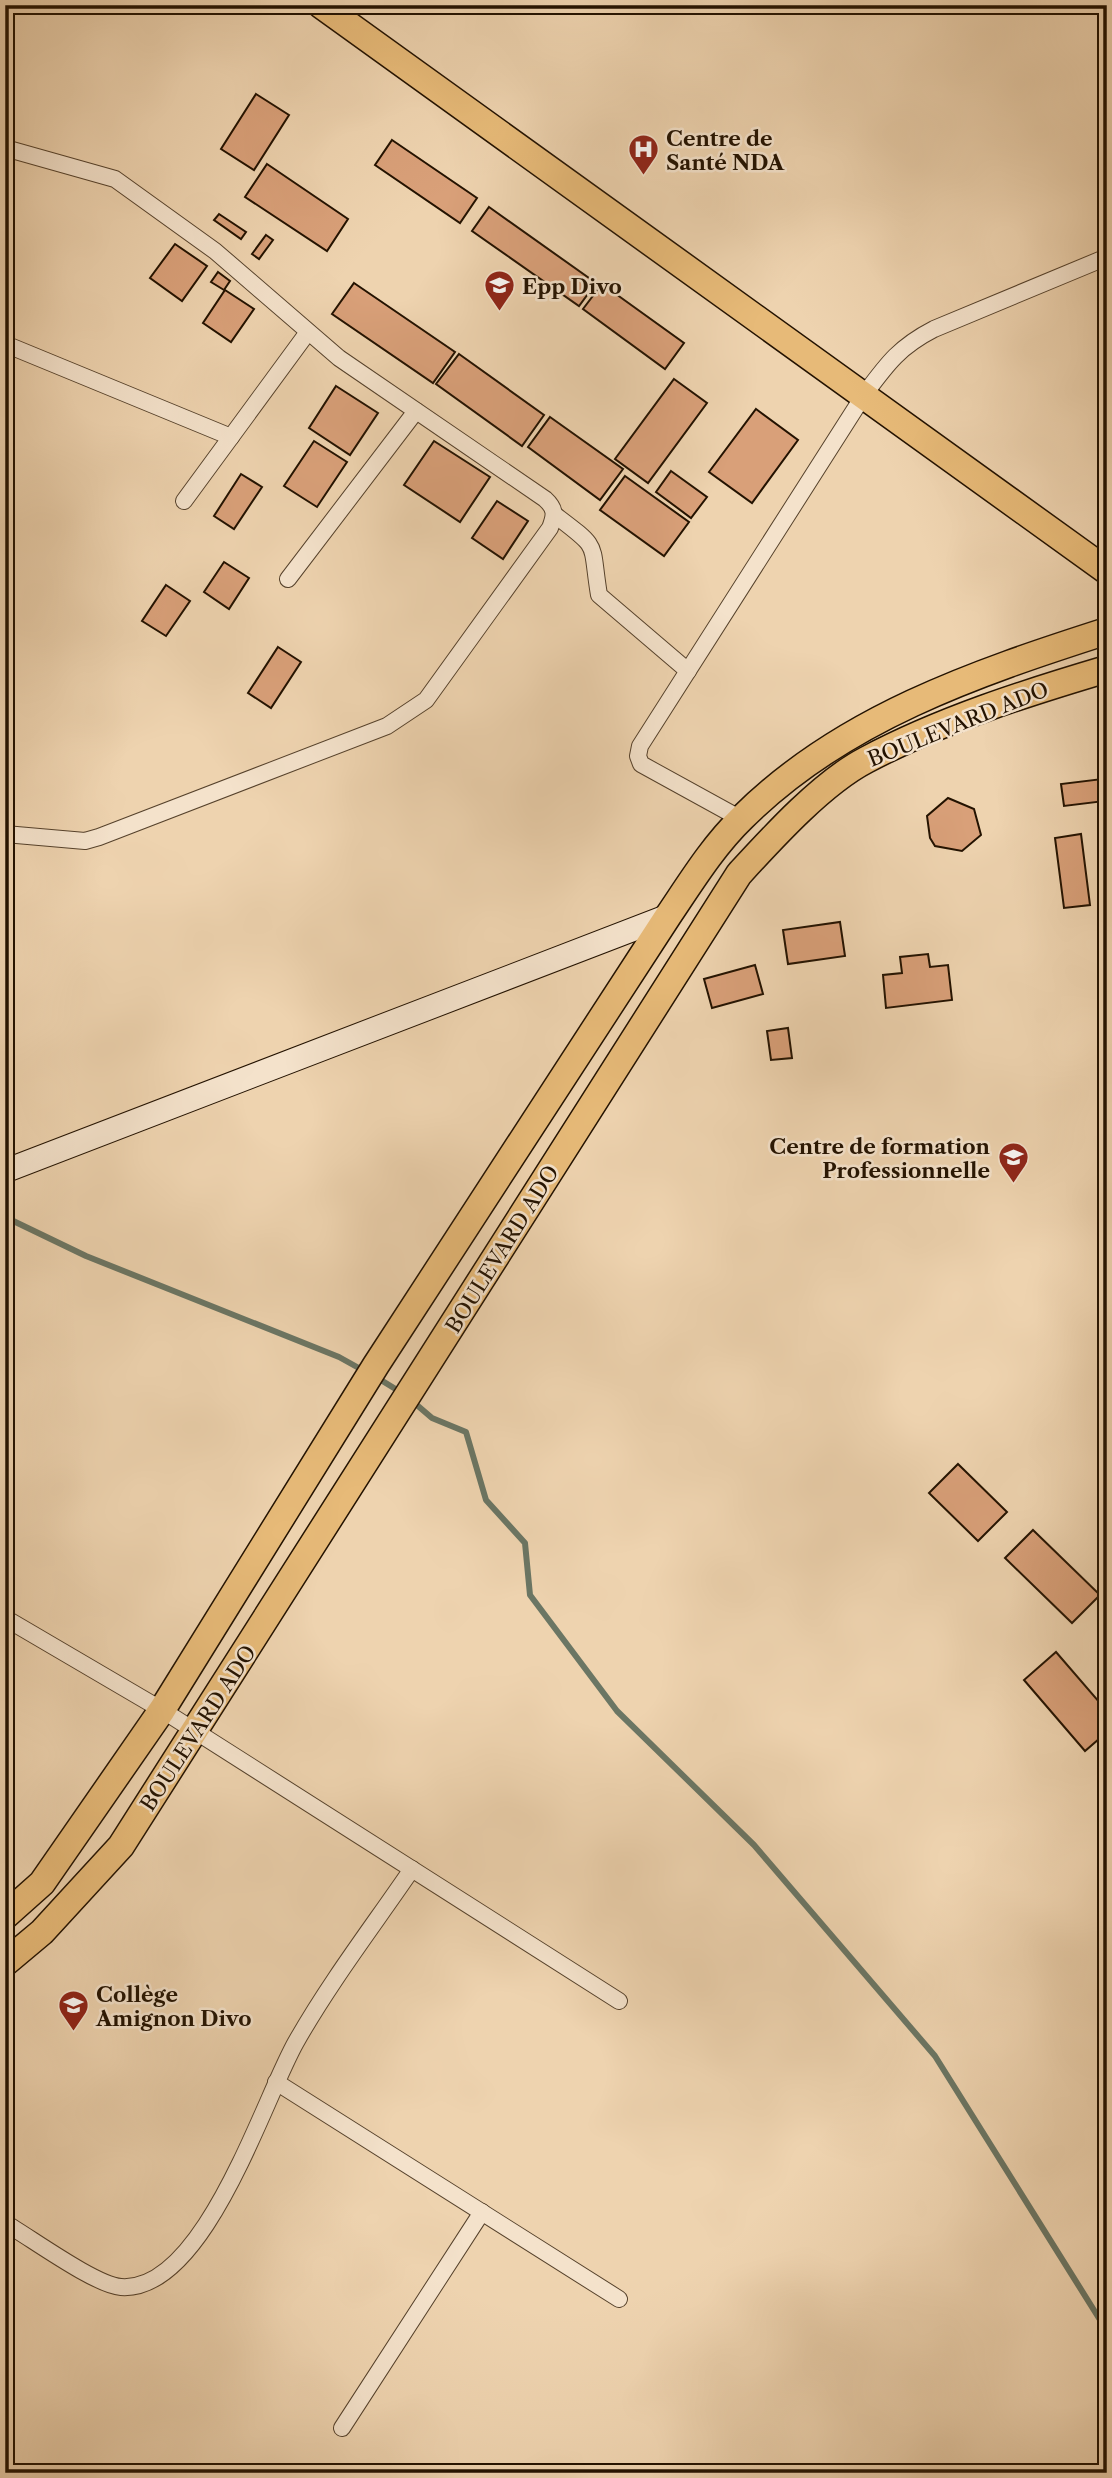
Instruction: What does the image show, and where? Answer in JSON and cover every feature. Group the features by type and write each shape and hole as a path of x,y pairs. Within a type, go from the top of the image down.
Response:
{"main road":[{"path":"321,5 1107,571"},
{"name":"BOULEVARD ADO","path":"5,1916 43,1883 162,1710 376,1365 668,916 715,849 741,819 776,788 875,719 940,690 1107,631"},
{"name":"BOULEVARD ADO","path":"5,1963 43,1932 121,1846 196,1732 739,874 777,832 864,761 1036,690 1107,669"}],"street":[{"path":"5,148 116,179 215,250 307,332 545,499 552,506 555,515 591,542 597,557 599,595 688,671"},
{"path":"741,819 642,764 638,756 640,746 864,395 894,354 908,342 1107,257"},
{"path":"184,501 307,332"},
{"path":"5,344 231,437"},
{"path":"288,579 416,411"},
{"path":"5,834 85,841 387,726 426,700 550,528 555,515"},
{"path":"5,1171 668,916"},
{"path":"5,1618 162,1710 619,2001"},
{"path":"5,2223 103,2283 122,2288 161,2274 188,2252 211,2219 303,2031 412,1870"},
{"path":"276,2082 619,2299"},
{"path":"342,2428 482,2212"}],"building":[{"path":"256,94 289,115 254,170 221,149"},
{"path":"392,140 477,198 460,223 375,165"},
{"path":"267,164 348,219 327,251 245,197"},
{"path":"489,207 596,283 579,306 472,231"},
{"path":"219,214 246,232 241,239 214,220"},
{"path":"266,235 273,240 259,259 252,254"},
{"path":"175,244 207,266 182,301 150,278"},
{"path":"218,272 230,281 224,290 211,282"},
{"path":"354,283 455,352 433,383 332,314"},
{"path":"602,284 684,343 665,369 583,309"},
{"path":"225,290 254,309 231,342 203,323"},
{"path":"459,354 544,415 522,446 436,384"},
{"path":"674,379 707,403 648,483 615,459"},
{"path":"336,386 378,413 350,455 309,428"},
{"path":"756,409 798,440 752,503 709,472"},
{"path":"550,417 623,469 600,500 528,447"},
{"path":"314,441 347,462 317,507 284,486"},
{"path":"434,441 490,477 460,522 404,485"},
{"path":"671,471 707,497 691,518 656,492"},
{"path":"241,474 262,487 234,529 214,516"},
{"path":"625,476 689,522 664,556 600,510"},
{"path":"497,501 528,521 503,559 472,538"},
{"path":"224,562 249,578 229,609 204,592"},
{"path":"166,585 190,601 166,636 142,621"},
{"path":"278,647 301,662 271,708 248,693"},
{"path":"1102,779 1105,801 1064,806 1061,784"},
{"path":"948,798 974,809 981,835 962,851 935,846 930,838 927,816"},
{"path":"1081,834 1090,905 1064,908 1055,838"},
{"path":"840,922 845,956 788,964 783,930"},
{"path":"928,954 930,967 948,965 952,1000 886,1008 883,975 902,973 900,957"},
{"path":"755,965 763,994 712,1008 704,979"},
{"path":"788,1028 792,1058 771,1060 767,1031"},
{"path":"958,1464 1007,1512 978,1541 929,1493"},
{"path":"1033,1530 1100,1595 1072,1623 1005,1558"},
{"path":"1056,1652 1107,1711 1107,1732 1085,1751 1024,1680"}],"waterway":[{"path":"5,1217 86,1256 339,1357 366,1372"},
{"path":"376,1377 402,1393"},
{"path":"411,1400 432,1418 466,1432 486,1500 525,1543 530,1595 617,1711 754,1845 935,2056 1107,2331"}],"place":[{"name":"Centre de Santé NDA","path":"643,177"},
{"name":"Epp Divo","path":"499,313"},
{"name":"Centre de formation Professionnelle","path":"1013,1185"},
{"name":"Collège Amignon Divo","path":"73,2033"}]}
